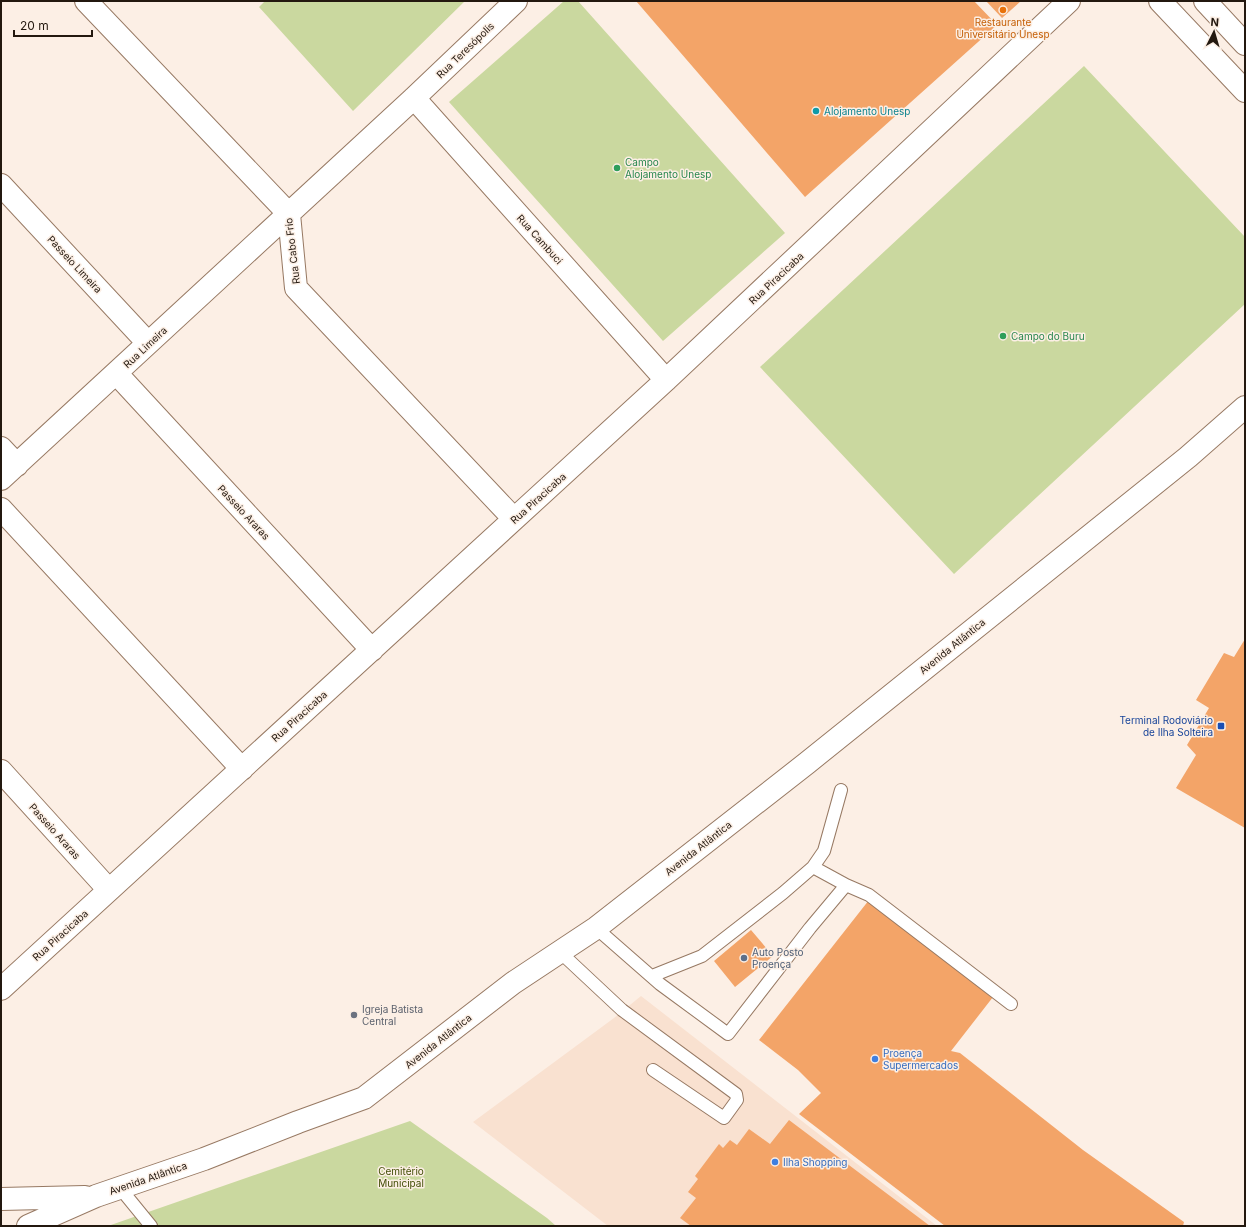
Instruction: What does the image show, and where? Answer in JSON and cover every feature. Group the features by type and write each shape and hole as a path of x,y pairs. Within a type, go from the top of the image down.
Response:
{"street":[{"name":"Rua Cabo Frio","path":"86,1 289,214 296,288 514,520"},
{"name":"Rua Teresópolis","path":"289,214 516,1"},
{"name":"Rua Piracicaba","path":"1,989 666,380 1070,1"},
{"path":"1160,1 1245,91"},
{"path":"1205,1 1245,44"},
{"name":"Rua Cambuci","path":"414,98 666,380"},
{"name":"Passeio Limeira","path":"1,185 148,343"},
{"name":"Rua Limeira","path":"1,480 289,214"},
{"name":"Passeio Araras","path":"116,373 372,650"},
{"name":"Avenida Atlântica","path":"96,1196 204,1159 364,1098 513,983 596,928 807,763 1170,472 1245,407"},
{"path":"1,448 17,465"},
{"path":"1,509 242,769"},
{"name":"Passeio Araras","path":"1,771 109,890"},
{"path":"1,1199 96,1196"},
{"path":"28,1226 96,1196"}],"lane":[{"path":"652,976 702,956 783,893 813,867 824,851 841,790"},
{"path":"813,867 846,886 869,895 1011,1004"},
{"path":"596,928 660,984 728,1034 810,928 846,886"},
{"path":"560,952 622,1010 736,1094 737,1100 724,1118 653,1070"},
{"path":"120,1188 151,1226"}],"shaded area":[{"path":"641,996 937,1226 608,1226 473,1122 614,1018"}],"green space":[{"path":"265,1 465,1 353,111 259,7"},
{"name":"Campo Alojamento Unesp","path":"564,1 578,1 785,233 663,341 449,102"},
{"name":"Campo do Buru","path":"1084,66 1245,237 1245,304 954,574 760,367"},
{"name":"Cemitério Municipal","path":"410,1121 547,1218 556,1226 108,1226"}],"building":[{"name":"Alojamento Unesp","path":"636,1 974,1 997,25 805,197"},
{"name":"Restaurante Universitário Unesp","path":"986,1 1021,1 1002,18"},
{"name":"Terminal Rodoviário de Ilha Solteira","path":"1245,639 1245,828 1176,788 1196,755 1187,745 1209,708 1196,700 1224,653 1234,657"},
{"name":"Proença Supermercados","path":"869,900 993,997 951,1051 960,1053 1083,1150 1184,1222 1183,1226 945,1226 799,1114 821,1093 798,1070 759,1040"},
{"name":"Auto Posto Proença","path":"751,930 773,956 735,987 714,961"},
{"name":"Ilha Shopping","path":"789,1120 930,1226 691,1226 680,1218 696,1198 688,1192 698,1179 695,1176 719,1144 723,1148 730,1140 737,1145 749,1129 770,1144"}],"place":[{"name":"Restaurante Universitário Unesp","path":"1003,10"},
{"name":"Alojamento Unesp","path":"816,111"},
{"name":"Campo Alojamento Unesp","path":"617,168"},
{"name":"Campo do Buru","path":"1003,336"},
{"name":"Terminal Rodoviário de Ilha Solteira","path":"1221,726"},
{"name":"Auto Posto Proença","path":"744,958"},
{"name":"Igreja Batista Central","path":"354,1015"},
{"name":"Proença Supermercados","path":"875,1059"},
{"name":"Ilha Shopping","path":"775,1162"}]}
